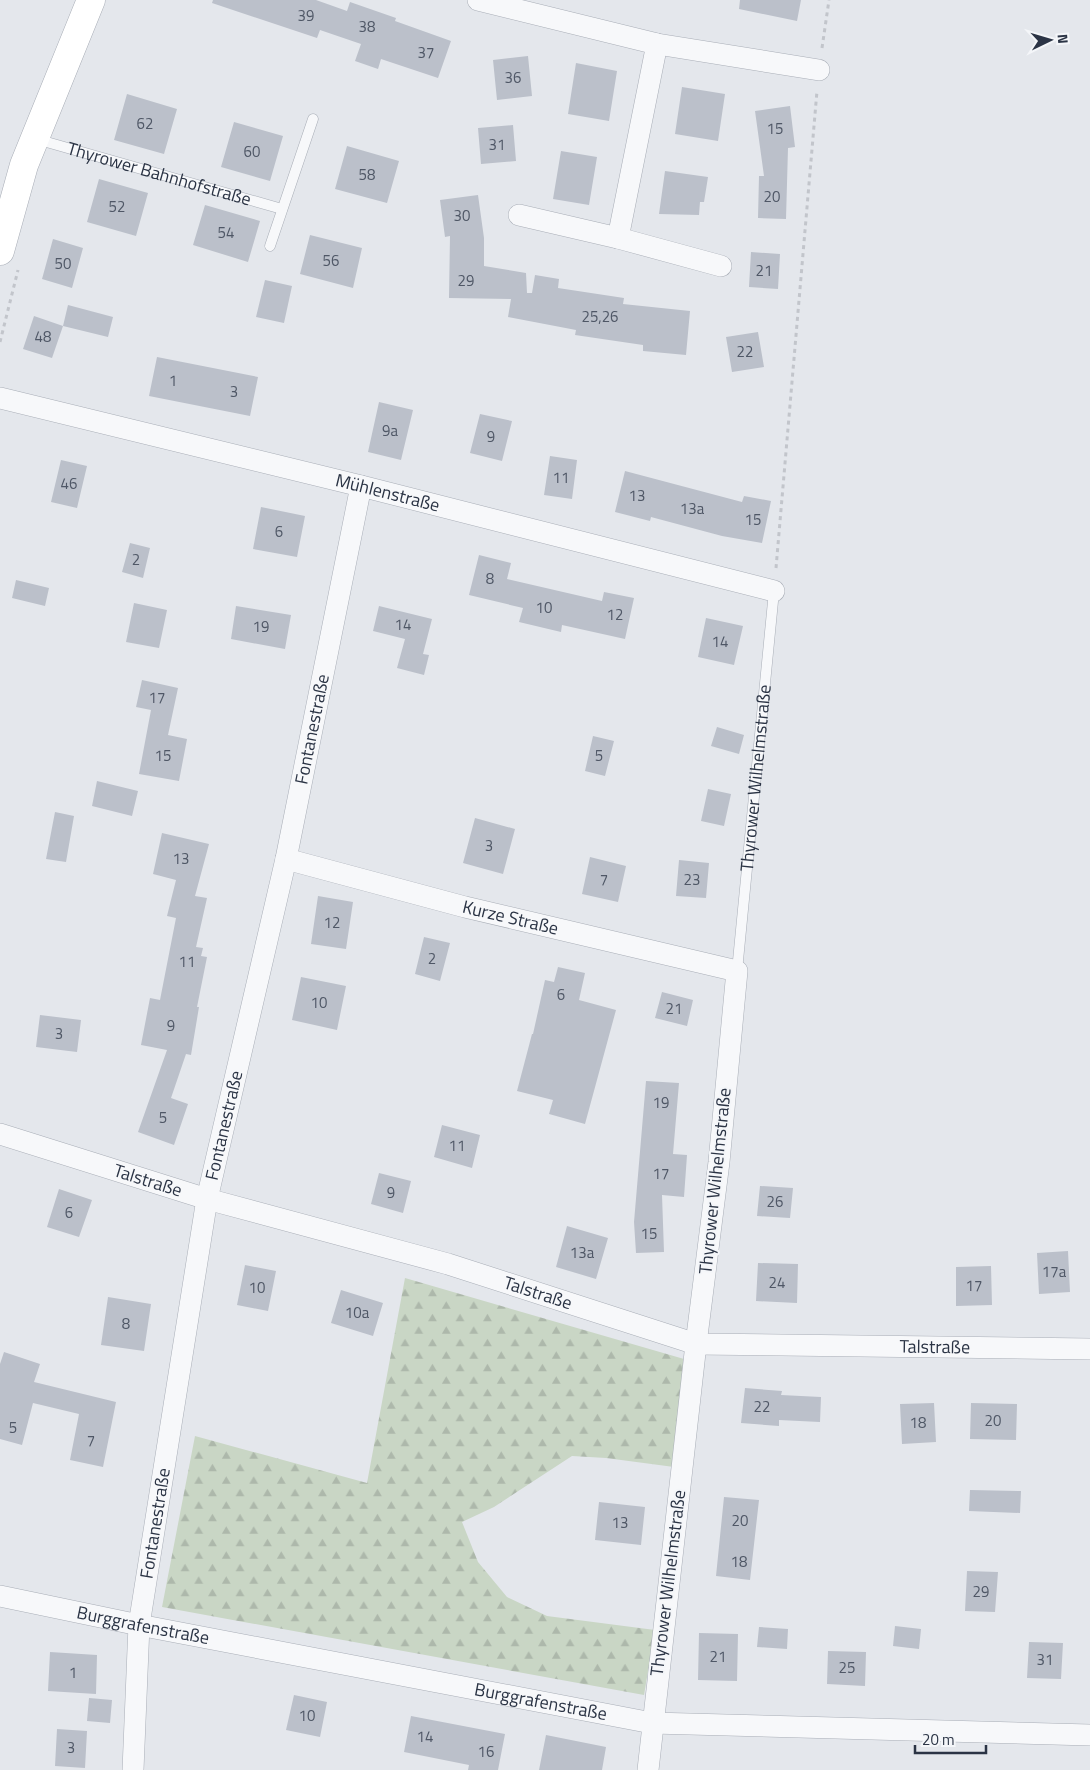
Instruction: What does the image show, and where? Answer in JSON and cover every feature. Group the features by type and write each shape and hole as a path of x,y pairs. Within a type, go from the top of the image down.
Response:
{"main road":[{"path":"9,260 7,224 34,139 91,0"}],"street":[{"path":"478,0 502,3 657,44 819,70"},
{"path":"618,238 657,44"},
{"path":"519,215 618,238 721,266"},
{"name":"Mühlenstraße","path":"0,398 360,486 774,591"},
{"name":"Fontanestraße","path":"133,1770 139,1625 207,1198 286,860 360,486"},
{"name":"Kurze Straße","path":"286,860 466,907 737,971"},
{"name":"Thyrower Wilhelmstraße","path":"648,1770 696,1344 719,1162 737,971"},
{"name":"Talstraße","path":"0,1134 207,1198 448,1264 696,1344 1090,1349"},
{"name":"Burggrafenstraße","path":"0,1596 139,1625 652,1723 1090,1735"}],"lane":[{"path":"270,246 313,119"},
{"name":"Thyrower Bahnhofstraße","path":"34,139 282,209"},
{"name":"Thyrower Wilhelmstraße","path":"737,971 774,591"}],"path":[{"path":"774,591 819,70 829,0"},
{"path":"0,342 9,260"}],"green space":[{"path":"405,1278 684,1359 674,1467 606,1458 572,1456 494,1507 462,1522 478,1562 507,1597 547,1616 655,1630 644,1695 162,1607 195,1436 367,1483"}],"building":[{"path":"213,0 316,0 347,11 350,2 396,18 395,21 451,41 438,78 381,59 378,69 355,61 361,44 320,30 317,38 212,3"},
{"path":"740,0 801,0 797,21 739,9"},
{"path":"528,56 532,96 497,100 493,60"},
{"path":"576,63 617,71 609,121 568,114"},
{"path":"682,87 725,94 718,141 675,134"},
{"path":"127,94 177,109 164,154 114,140"},
{"path":"790,106 795,147 788,148 786,219 758,218 759,176 764,176 755,111"},
{"path":"234,122 283,136 270,181 221,167"},
{"path":"513,125 516,161 481,164 478,128"},
{"path":"347,146 399,161 387,203 335,189"},
{"path":"561,151 597,157 589,205 553,199"},
{"path":"665,171 708,177 704,202 700,202 699,215 659,214"},
{"path":"99,179 148,193 136,236 87,222"},
{"path":"478,195 484,238 484,266 526,273 527,293 532,293 535,275 559,279 558,288 624,298 623,304 690,311 686,355 643,351 643,345 575,335 576,330 508,317 511,299 449,298 450,236 445,237 440,200"},
{"path":"205,205 260,221 248,262 193,245"},
{"path":"310,235 362,248 353,288 300,274"},
{"path":"53,239 83,248 72,288 42,279"},
{"path":"751,252 780,254 778,289 749,287"},
{"path":"265,280 292,286 284,323 256,317"},
{"path":"68,305 113,317 108,337 63,326"},
{"path":"34,316 63,326 52,358 23,349"},
{"path":"758,332 764,367 732,372 726,337"},
{"path":"157,357 258,377 250,416 149,396"},
{"path":"379,402 413,410 401,460 368,452"},
{"path":"480,414 512,421 502,461 470,453"},
{"path":"550,456 577,460 572,499 544,495"},
{"path":"61,460 87,466 77,508 51,502"},
{"path":"625,471 742,502 744,496 771,501 762,543 722,536 651,517 650,521 615,512"},
{"path":"261,507 305,516 297,557 253,549"},
{"path":"130,543 150,548 143,578 122,572"},
{"path":"479,555 511,563 507,579 602,601 604,592 634,598 625,639 562,625 561,632 519,622 523,608 469,595"},
{"path":"16,580 49,588 45,606 12,598"},
{"path":"134,603 167,610 159,648 126,642"},
{"path":"236,606 291,615 285,649 231,639"},
{"path":"379,606 432,619 423,654 429,655 424,675 397,668 405,639 373,631"},
{"path":"706,618 743,626 734,665 698,657"},
{"path":"142,680 178,688 168,735 187,739 179,781 139,774 151,710 136,707"},
{"path":"717,727 744,735 739,754 711,746"},
{"path":"593,736 614,741 605,776 585,771"},
{"path":"97,781 138,791 132,816 92,806"},
{"path":"708,789 731,794 724,826 701,821"},
{"path":"55,812 74,816 66,862 46,859"},
{"path":"475,818 515,829 503,874 463,863"},
{"path":"162,833 209,844 195,896 207,898 196,947 203,948 201,956 207,957 197,1007 199,1007 191,1055 186,1054 171,1098 188,1104 174,1145 138,1132 167,1050 141,1045 150,998 160,1000 176,918 167,916 176,880 153,874"},
{"path":"590,857 626,866 618,902 582,894"},
{"path":"679,860 709,863 706,898 676,896"},
{"path":"318,896 353,902 346,949 311,944"},
{"path":"424,937 450,943 440,981 415,974"},
{"path":"558,967 585,973 579,1000 616,1010 585,1124 549,1114 553,1100 517,1091 533,1034 545,980 554,982"},
{"path":"301,977 346,986 337,1030 292,1020"},
{"path":"662,992 693,1000 687,1026 655,1018"},
{"path":"40,1015 81,1020 77,1052 36,1047"},
{"path":"646,1081 679,1083 673,1154 687,1155 684,1197 662,1195 664,1252 636,1253 634,1222"},
{"path":"442,1125 480,1135 472,1168 434,1157"},
{"path":"379,1173 411,1181 403,1213 371,1204"},
{"path":"760,1186 793,1188 790,1218 757,1216"},
{"path":"59,1189 92,1200 79,1237 47,1227"},
{"path":"567,1226 608,1238 596,1279 556,1267"},
{"path":"1068,1251 1070,1292 1039,1294 1037,1253"},
{"path":"758,1263 798,1264 797,1303 756,1301"},
{"path":"245,1265 276,1271 268,1311 237,1305"},
{"path":"991,1266 992,1305 956,1306 956,1267"},
{"path":"341,1290 383,1303 373,1336 331,1323"},
{"path":"108,1297 151,1304 144,1351 101,1345"},
{"path":"4,1352 40,1364 34,1382 116,1402 103,1467 70,1460 79,1414 33,1403 22,1445 0,1439 0,1364"},
{"path":"745,1388 782,1391 781,1395 821,1397 820,1422 779,1420 779,1426 741,1423"},
{"path":"934,1403 936,1442 902,1444 900,1404"},
{"path":"971,1403 1017,1404 1016,1440 970,1439"},
{"path":"970,1490 1021,1491 1020,1513 969,1511"},
{"path":"724,1497 759,1500 750,1580 716,1576"},
{"path":"599,1502 645,1507 641,1545 595,1540"},
{"path":"967,1571 998,1572 995,1612 965,1611"},
{"path":"895,1626 921,1629 919,1649 893,1646"},
{"path":"759,1627 788,1629 787,1649 757,1647"},
{"path":"699,1633 738,1634 737,1681 698,1680"},
{"path":"1029,1642 1063,1643 1061,1679 1027,1678"},
{"path":"828,1651 866,1652 865,1686 827,1684"},
{"path":"50,1652 97,1655 96,1694 48,1691"},
{"path":"294,1695 327,1702 320,1737 286,1730"},
{"path":"89,1698 112,1700 110,1723 87,1721"},
{"path":"411,1716 505,1734 498,1770 468,1770 469,1765 404,1752"},
{"path":"57,1729 87,1731 85,1768 55,1766"},
{"path":"546,1735 606,1747 602,1770 539,1770"}]}
